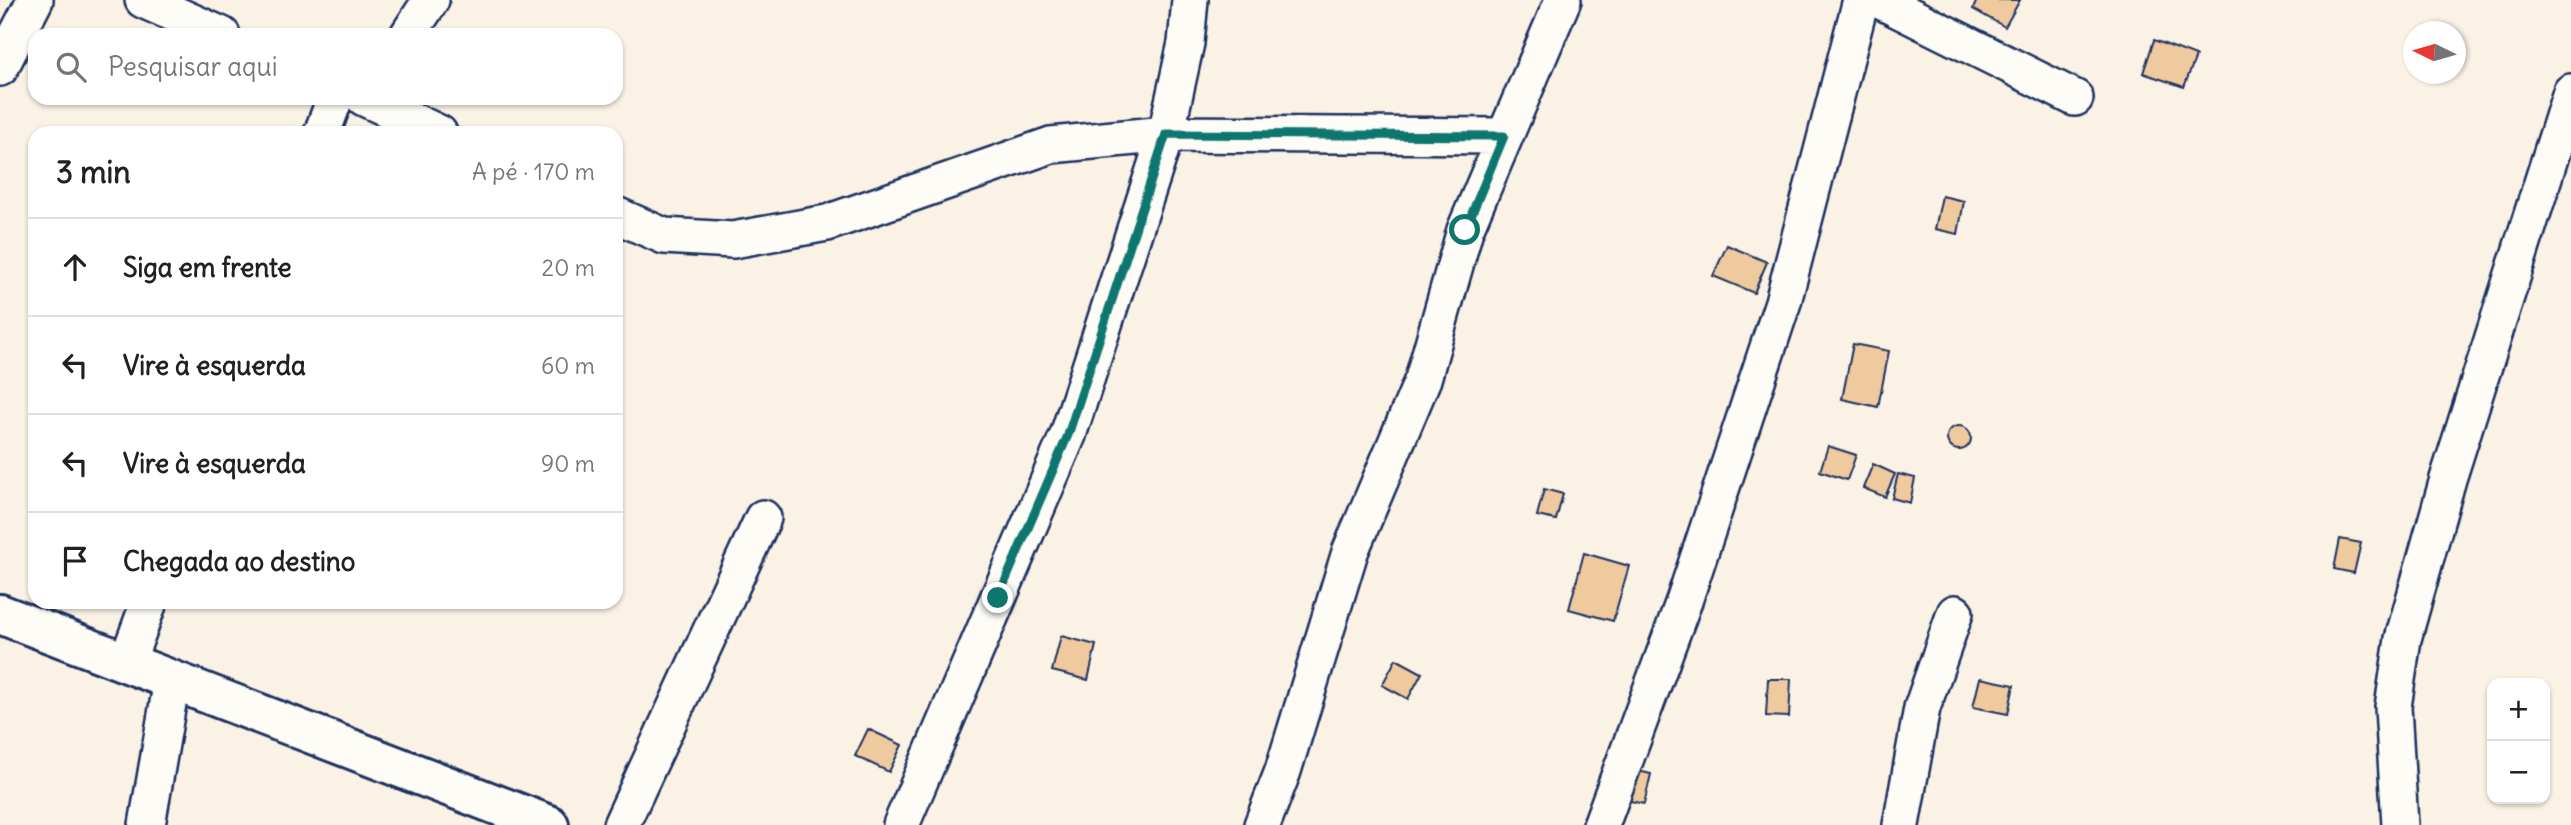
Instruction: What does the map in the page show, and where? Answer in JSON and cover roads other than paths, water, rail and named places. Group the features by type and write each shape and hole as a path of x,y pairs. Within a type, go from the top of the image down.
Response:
{"street":[{"path":"0,68 35,0"},
{"path":"142,0 206,28"},
{"path":"413,28 431,0"},
{"path":"901,825 1068,435 1166,134 1186,43 1190,0"},
{"path":"1262,825 1283,771 1350,552 1423,379 1465,230 1563,0"},
{"path":"1601,825 1684,601 1783,302 1861,0"},
{"path":"1879,0 2075,98"},
{"path":"2400,825 2393,706 2403,639 2448,479 2571,92"},
{"path":"325,126 333,105"},
{"path":"379,105 424,126"},
{"path":"623,218 664,236 733,240 827,223 1051,145 1166,134 1504,136"},
{"path":"621,825 763,518"},
{"path":"127,663 146,609"},
{"path":"1901,825 1922,708 1955,613"},
{"path":"0,614 549,825"},
{"path":"147,825 172,680"}]}
